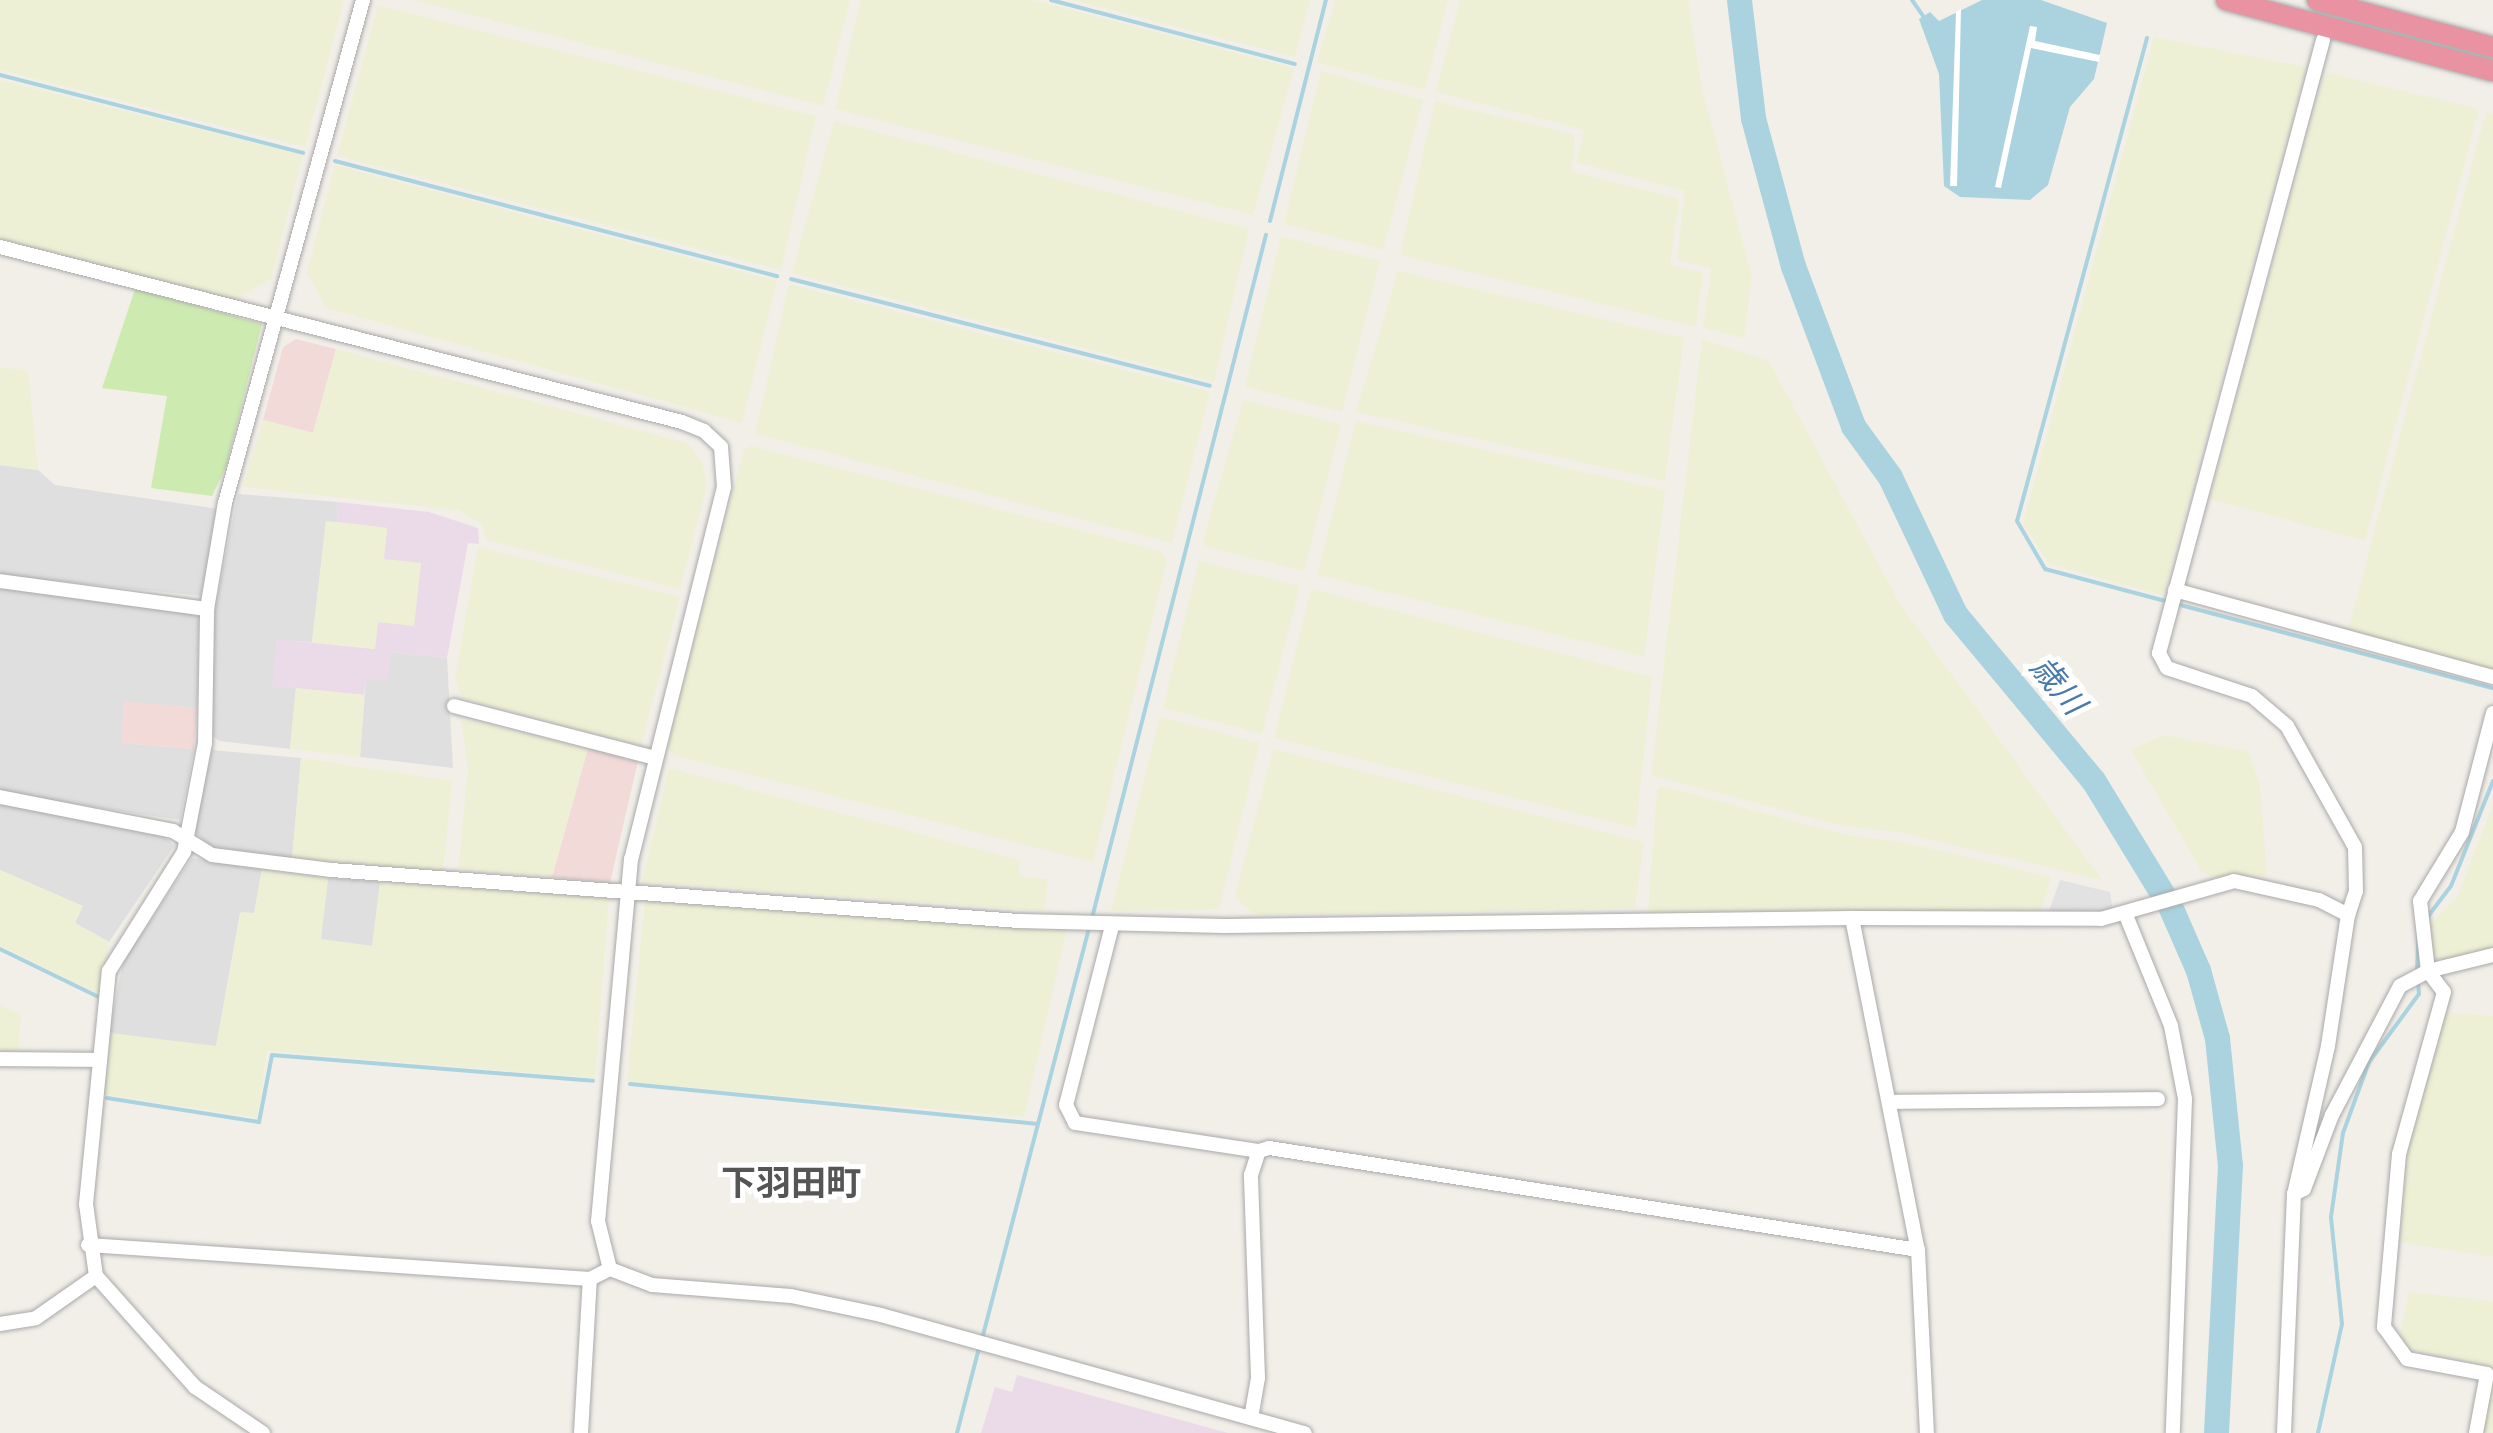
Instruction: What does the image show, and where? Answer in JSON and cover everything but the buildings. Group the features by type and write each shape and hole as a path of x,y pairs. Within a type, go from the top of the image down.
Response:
{"highway":[{"path":"2226,0 2493,71"},
{"path":"2318,0 2493,46"}],"street":[{"path":"262,1433 196,1387 96,1276 88,1245 86,1204 108,971 187,838 205,743 206,609 226,503 363,0"},
{"path":"2284,1433 2294,1194 2328,1046 2348,914 2356,890 2355,847 2287,726 2252,696 2167,668 2159,652 2322,40"},
{"path":"0,247 682,422 704,430 721,447 724,486 655,758 626,892 598,1221 610,1269"},
{"path":"0,581 206,609"},
{"path":"2175,590 2493,677"},
{"path":"454,706 655,758"},
{"path":"2421,975 2420,901 2462,832 2493,713"},
{"path":"0,797 187,838 212,855 331,870 1082,924 2102,919 2206,887 2251,883 2348,914"},
{"path":"2125,913 2171,1026 2185,1099 2173,1433"},
{"path":"1852,918 1918,1250 1927,1433"},
{"path":"1105,925 1066,1106 1076,1123 1259,1151 1283,1149 1918,1250"},
{"path":"2294,1194 2304,1189 2332,1115 2400,986 2421,975 2493,954"},
{"path":"2421,975 2444,992 2399,1154 2384,1327 2407,1359 2487,1374 2476,1433"},
{"path":"0,1059 100,1060"},
{"path":"1889,1102 2158,1099"},
{"path":"1251,1418 1258,1378 1250,1175 1259,1151"},
{"path":"88,1245 590,1279 610,1269 652,1285 812,1300 972,1340 1304,1433"},
{"path":"0,1324 36,1318 96,1276"},
{"path":"581,1433 590,1279"}],"shaded area":[{"path":"296,339 336,349 313,433 263,420 283,347"},
{"path":"0,465 38,470 55,485 219,509 201,596 0,575"},
{"path":"238,494 338,502 337,522 326,522 312,642 277,640 273,686 296,688 290,749 219,741 212,735 213,619"},
{"path":"338,502 429,512 478,528 479,544 468,543 447,658 391,652 388,681 366,679 364,695 272,686 277,639 374,649 378,622 413,625 383,559 387,528 337,522"},
{"path":"0,587 192,612 199,618 197,708 124,702 122,743 194,749 180,820 0,793"},
{"path":"391,652 447,658 453,768 360,757 366,678"},
{"path":"124,701 197,708 194,749 121,743"},
{"path":"588,748 638,761 610,883 552,877"},
{"path":"212,750 301,758 292,859 212,848 194,831"},
{"path":"0,804 162,834 174,846 109,942 75,923 82,906 0,870"},
{"path":"192,858 262,869 254,914 240,913 216,1047 109,1033 123,962"},
{"path":"328,878 380,882 373,946 320,940"},
{"path":"2060,880 2110,892 2113,911 2049,911"},
{"path":"1017,1375 1228,1433 981,1433 995,1387 1012,1392"}],"green space":[{"path":"0,0 344,0 305,147 0,70"},
{"path":"414,0 850,0 823,106"},
{"path":"861,0 1033,0 1294,68 1253,215 835,109"},
{"path":"1072,0 1310,0 1295,57"},
{"path":"1335,0 1448,0 1425,90 1317,63"},
{"path":"1460,0 1688,0 1702,88 1752,277 1744,338 1703,328 1711,268 1677,260 1685,191 1576,162 1584,130 1436,92"},
{"path":"378,5 816,116 781,270 337,156"},
{"path":"2154,37 2306,67 2163,595 2049,564 2023,524"},
{"path":"1321,71 1423,100 1383,250 1284,224"},
{"path":"2330,73 2479,109 2365,541 2210,499 2323,78"},
{"path":"0,80 303,155 271,279 234,300 0,240"},
{"path":"1435,101 1575,135 1572,171 1679,199 1670,265 1703,273 1696,327 1400,255"},
{"path":"2486,112 2493,114 2493,674 2347,634"},
{"path":"834,121 1249,229 1214,382 792,273"},
{"path":"335,165 777,281 742,423 326,308 307,273"},
{"path":"1281,236 1380,261 1342,412 1245,387"},
{"path":"1398,271 1684,338 1665,481 1356,412"},
{"path":"789,284 1210,392 1172,543 755,434"},
{"path":"135,289 262,324 226,467 212,496 151,488 167,396 102,388"},
{"path":"1702,339 1769,361 1900,604 2102,880 1898,832 1843,826 1651,775"},
{"path":"336,349 687,443 702,461 707,486 680,589 487,540 481,523 458,510 243,487 263,420 313,433"},
{"path":"0,367 28,371 38,470 0,465"},
{"path":"1243,400 1341,424 1304,571 1206,547 1203,541"},
{"path":"1356,421 1665,490 1644,657 1317,575"},
{"path":"751,446 1161,551 1167,560 1093,862 673,755 667,745 744,449"},
{"path":"326,521 387,528 384,559 421,563 414,626 378,622 375,649 312,642"},
{"path":"478,547 680,597 641,746 462,698 455,678"},
{"path":"1199,561 1300,586 1262,734 1163,708"},
{"path":"1311,589 1652,677 1636,828 1274,738"},
{"path":"296,688 364,695 360,757 290,749"},
{"path":"1160,717 1260,743 1219,909 1111,911"},
{"path":"461,719 588,748 552,877 458,869 468,770"},
{"path":"2163,735 2248,751 2260,785 2267,875 2217,879 2202,872 2131,750"},
{"path":"1273,749 1644,842 1635,908 1255,915 1235,897"},
{"path":"301,758 452,781 443,872 292,859"},
{"path":"669,768 1020,860 1019,876 1048,879 1044,911 642,882"},
{"path":"1662,786 1846,835 1903,842 2051,877 2041,911 1648,914 1657,789"},
{"path":"2493,804 2493,948 2436,961 2426,928 2457,898"},
{"path":"262,869 328,878 321,939 372,946 380,882 609,898 595,1078 267,1051 257,1118 101,1094 109,1033 216,1046 241,912 254,913"},
{"path":"0,870 83,906 75,923 109,942 99,994 0,946"},
{"path":"645,901 1067,929 1024,1117 627,1082"},
{"path":"0,1005 21,1015 18,1055 0,1054"},
{"path":"2444,1012 2493,1016 2493,1257 2400,1242 2409,1142"},
{"path":"2409,1292 2493,1301 2493,1433 2485,1433 2489,1366 2408,1349 2400,1336"}],"water":[{"path":"1982,0 2041,0 2107,23 2094,79 2070,107 2048,185 2030,200 1960,197 1944,186 1939,74 1919,19 1930,12 1939,21"}],"pier":[{"path":"1961,9 1957,186 1950,186 1956,12"},
{"path":"2030,26 2037,27 2035,41 2100,55 2099,62 2031,48 2001,188 1995,187"}],"waterway":[{"path":"1051,0 1295,64"},
{"path":"1270,221 1326,0"},
{"name":"歳川","path":"1739,0 1753,118 1793,266 1853,426 1890,477 1955,614 2093,780 2170,906 2198,970 2217,1038 2230,1165 2216,1433"},
{"path":"1912,0 1923,16"},
{"path":"2147,38 2017,521 2045,569 2493,688"},
{"path":"0,75 303,153"},
{"path":"335,161 777,276"},
{"path":"1092,918 1266,235"},
{"path":"791,279 1210,386"},
{"path":"2426,919 2451,886 2493,781"},
{"path":"2417,970 2419,926"},
{"path":"982,1339 1089,927"},
{"path":"0,949 97,996"},
{"path":"2318,1433 2342,1324 2331,1217 2343,1133 2369,1062 2419,994 2418,979"},
{"path":"107,1098 259,1122 272,1055 593,1081"},
{"path":"630,1084 1038,1124"},
{"path":"957,1433 979,1348"}],"district":[{"name":"下羽田町","path":"791,1184"}]}
